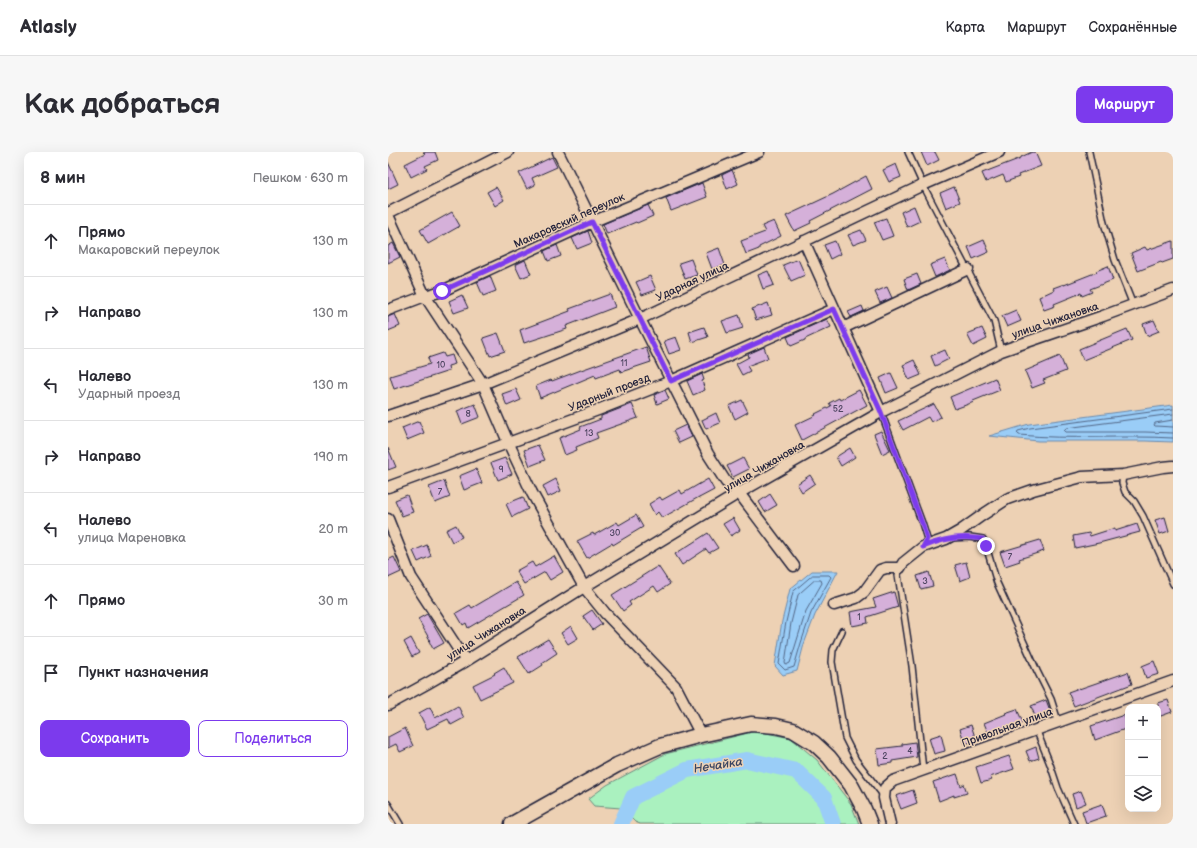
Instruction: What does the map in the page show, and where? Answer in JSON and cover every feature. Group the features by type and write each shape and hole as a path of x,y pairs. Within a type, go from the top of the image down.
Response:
{"street":[{"path":"508,152 388,214 425,296 483,384 532,493 584,587 605,614 676,687 701,735"},
{"path":"558,152 708,454 726,482 739,494 794,566"},
{"name":"Макаровский переулок","path":"388,310 442,291 592,222 759,152"},
{"name":"Ударная улица","path":"388,416 483,384 640,319 923,185 999,152"},
{"path":"804,241 881,412"},
{"path":"843,328 968,269"},
{"name":"улица Чижановка","path":"388,705 466,661 584,587 739,494 881,412 1001,351 1173,290"},
{"name":"Ударный проезд","path":"388,487 598,410 671,381 834,309"},
{"path":"834,605 856,598 864,592 880,570 886,568 900,568 903,562 923,547 946,539 960,531 1007,499 1033,490 1082,477 1123,475 1173,466"},
{"path":"388,519 411,577 466,661"},
{"name":"Привольная улица","path":"884,798 885,788 893,781 1173,681"},
{"path":"512,824 617,765 660,746 751,724 776,726 793,730 814,743 829,756 851,785 870,824"},
{"path":"884,798 890,824"}],"lane":[{"path":"908,152 923,185 994,321 1001,351"},
{"path":"1089,152 1104,223 1115,260 1133,305"},
{"path":"881,412 927,539 923,547"},
{"path":"1123,475 1122,483 1124,492 1134,501 1143,516 1173,584"},
{"path":"946,539 970,537 983,539 997,583 1051,699 1058,721"},
{"path":"900,568 898,575 912,666 924,770"},
{"path":"842,631 833,650 832,662 845,738 856,760 884,798"},
{"path":"1036,729 1058,788 1074,824"},
{"path":"388,804 400,824"}],"green space":[{"path":"756,731 791,738 817,760 851,804 859,824 640,824 635,822 621,808 594,806 588,799 607,785 665,754"}],"water":[{"path":"1173,405 1173,442 1038,441 989,436 1029,424"},
{"path":"812,571 838,571 815,615 804,644 797,671 783,675 775,666 782,621 790,589"}],"building":[{"path":"423,152 435,152 438,160 425,166 427,169 411,177 405,164 425,154"},
{"path":"921,152 935,152 939,160 927,166"},
{"path":"1035,152 1041,166 1018,175 1019,177 1006,182 1003,175 986,182 982,173 1021,158"},
{"path":"552,157 557,167 532,178 535,185 527,189 519,173"},
{"path":"388,162 398,184 388,189"},
{"path":"896,164 901,177 889,182 883,170"},
{"path":"732,170 738,184 727,189 722,175"},
{"path":"866,176 872,189 810,221 811,223 794,231 786,216 833,194"},
{"path":"702,183 707,197 671,211 666,198"},
{"path":"496,187 504,200 495,206 487,192"},
{"path":"954,187 960,202 946,208 940,193"},
{"path":"648,205 653,216 607,234 603,224"},
{"path":"914,206 920,221 907,227 901,212"},
{"path":"452,212 460,226 428,244 420,230"},
{"path":"886,218 893,236 882,240 874,222"},
{"path":"774,221 781,236 759,247 759,249 746,254 741,241 765,232 762,226"},
{"path":"861,230 866,240 853,245 848,235"},
{"path":"588,231 592,243 577,249 572,238"},
{"path":"984,240 989,252 973,259 968,247"},
{"path":"835,241 840,254 830,259 824,245"},
{"path":"1173,241 1173,259 1138,271 1131,253 1145,247 1147,250"},
{"path":"393,243 400,257 388,263 388,246"},
{"path":"557,245 561,256 548,261 544,251"},
{"path":"719,248 725,265 712,269 706,253"},
{"path":"691,259 697,275 685,279 679,263"},
{"path":"798,259 805,275 791,281 783,265"},
{"path":"945,259 950,270 935,277 930,265"},
{"path":"525,260 531,274 521,278 515,265"},
{"path":"1108,266 1113,280 1090,289 1092,292 1082,296 1081,293 1054,304 1055,306 1044,310 1039,297 1054,290 1053,288 1097,272 1096,271"},
{"path":"768,271 774,285 763,289 758,275"},
{"path":"917,274 921,284 908,290 904,279"},
{"path":"490,276 496,291 483,296 477,282"},
{"path":"650,276 656,290 642,295 636,282"},
{"path":"887,287 892,298 880,303 875,292"},
{"path":"610,294 615,307 566,326 567,329 524,343 520,330 570,311 569,309"},
{"path":"462,295 468,308 454,313 449,301"},
{"path":"768,303 772,315 756,320 752,309"},
{"path":"862,306 864,311 851,317 848,312"},
{"path":"1016,310 1021,321 1007,327 1002,316"},
{"path":"395,314 400,326 388,331 388,317"},
{"path":"739,315 743,328 727,333 722,321"},
{"path":"827,319 831,327 791,346 787,337"},
{"path":"1154,320 1159,331 1147,336 1143,324"},
{"path":"704,327 708,337 692,342 689,332"},
{"path":"982,328 987,339 973,346 967,334"},
{"path":"1127,329 1132,340 1083,360 1079,349"},
{"path":"498,333 505,351 490,356 483,338"},
{"path":"676,337 681,350 669,354 664,341"},
{"path":"646,347 651,362 621,372 620,369 596,378 595,375 540,398 536,386"},
{"path":"764,347 768,358 747,366 750,371 742,375 736,364 749,357 748,354"},
{"path":"945,350 949,359 935,366 931,356"},
{"path":"443,353 445,357 452,355 455,364 448,366 449,371 394,389 390,376 430,364 428,358"},
{"path":"1060,356 1066,371 1043,380 1045,383 1032,388 1025,371"},
{"path":"914,360 921,375 909,380 903,365"},
{"path":"891,373 898,388 886,393 880,378"},
{"path":"702,374 704,380 702,381 705,390 693,395 687,381"},
{"path":"995,378 1000,390 955,409 950,397"},
{"path":"516,389 521,400 507,406 502,394"},
{"path":"665,390 669,399 657,404 654,395"},
{"path":"859,390 867,405 802,440 795,425 831,406 829,403 839,398 840,400"},
{"path":"742,400 748,412 735,419 729,406"},
{"path":"475,404 480,417 462,424 457,411"},
{"path":"632,404 638,418 596,433 598,438 576,447 577,450 565,455 559,438 581,429 580,427 601,419 601,416"},
{"path":"934,404 941,417 931,422 928,417 903,430 898,421"},
{"path":"716,413 720,423 706,429 702,420"},
{"path":"419,421 424,433 407,440 402,428"},
{"path":"686,425 692,437 679,443 673,431"},
{"path":"881,431 890,450 882,454 874,434"},
{"path":"538,445 545,460 530,466 524,450"},
{"path":"388,448 396,467 388,470"},
{"path":"850,448 855,457 841,466 836,457"},
{"path":"505,458 512,474 498,480 491,463"},
{"path":"743,458 749,469 733,477 727,466"},
{"path":"476,469 482,483 464,490 459,476"},
{"path":"810,475 815,483 802,492 797,484"},
{"path":"556,479 561,491 548,497 543,486"},
{"path":"708,479 714,490 662,518 658,512 655,515 649,504 660,497 662,500 680,490 682,494"},
{"path":"444,481 450,497 435,503 429,487"},
{"path":"770,494 777,505 765,512 759,502"},
{"path":"407,495 413,512 402,516 395,500"},
{"path":"523,497 528,509 512,517 506,504"},
{"path":"636,515 643,527 613,545 612,543 587,558 577,541 593,533 594,535 617,522 619,525"},
{"path":"1165,517 1169,531 1160,534 1155,520"},
{"path":"733,518 740,530 731,536 723,524"},
{"path":"1137,524 1140,532 1075,548 1073,536 1089,533 1090,536 1115,528 1115,531"},
{"path":"456,525 462,537 452,542 446,530"},
{"path":"708,533 718,548 709,553 706,549 682,565 675,554"},
{"path":"1040,540 1044,551 1019,559 1020,561 1005,566 1000,552"},
{"path":"427,545 431,556 418,562 413,551"},
{"path":"554,556 563,572 550,580 545,572 524,584 516,571 532,562 535,567"},
{"path":"394,557 401,572 388,578 388,560"},
{"path":"966,562 970,577 960,581 955,565"},
{"path":"658,566 670,584 658,592 654,586 629,602 631,605 623,611 612,595"},
{"path":"929,572 933,586 921,589 917,576"},
{"path":"516,582 524,595 468,628 466,623 463,625 456,613 470,605 472,608"},
{"path":"894,592 898,607 867,617 868,623 852,626 850,612 876,607 873,599"},
{"path":"592,610 602,624 593,630 583,616"},
{"path":"427,614 444,643 433,649 429,641 430,640 418,619"},
{"path":"571,626 578,638 568,644 561,633"},
{"path":"411,638 419,653 412,657 404,642"},
{"path":"548,639 557,653 529,674 518,657"},
{"path":"1154,661 1159,674 1146,678 1142,666"},
{"path":"504,667 513,683 480,699 473,685 495,674 494,673"},
{"path":"1128,672 1132,684 1074,706 1068,692"},
{"path":"1046,700 1051,713 1036,719 1031,706"},
{"path":"1168,700 1172,712 1161,716 1161,704 1158,703"},
{"path":"458,706 464,718 451,725 448,719 427,729 419,713 430,707 435,718"},
{"path":"1017,709 1023,723 989,735 984,723"},
{"path":"1124,715 1125,718 1125,729 1095,740 1091,726"},
{"path":"971,725 976,740 965,744 960,729"},
{"path":"405,728 413,746 400,752 396,744 388,748 388,737"},
{"path":"941,734 945,751 934,754 929,738"},
{"path":"915,742 917,757 892,761 892,763 879,765 877,749 902,746 902,744"},
{"path":"1036,747 1039,758 1030,761 1026,751"},
{"path":"1009,756 1014,769 990,777 992,780 981,783 976,767"},
{"path":"957,774 961,786 964,784 967,793 954,797 954,795 939,801 933,782"},
{"path":"913,790 917,803 901,809 896,796"},
{"path":"1081,791 1086,803 1076,807 1072,794"},
{"path":"1102,804 1106,816 1086,823 1082,811"}],"waterway":[{"name":"Нечайка","path":"621,824 633,797 687,770 747,760 796,771 824,798 833,824"}],"route":[{"path":"442,291 592,222 671,381 834,309 881,412 927,539 923,547 946,539 970,537 983,539 986,546"}]}
